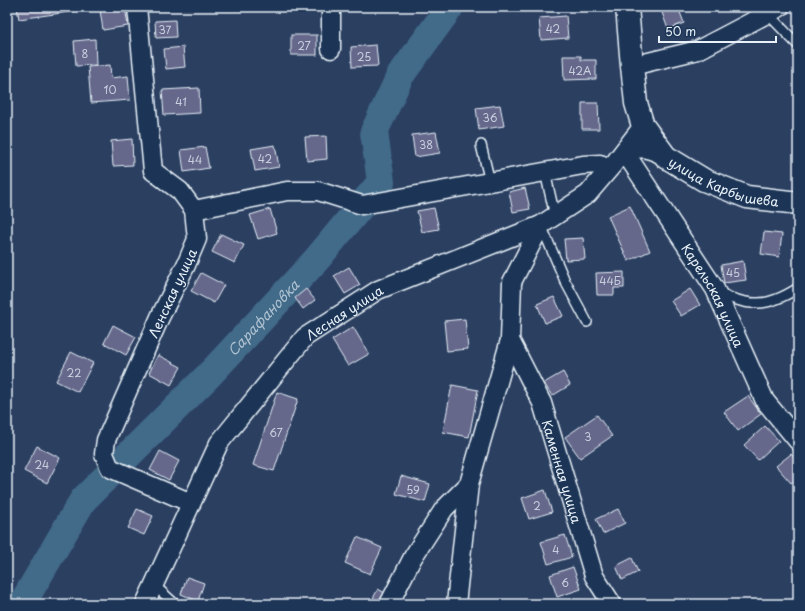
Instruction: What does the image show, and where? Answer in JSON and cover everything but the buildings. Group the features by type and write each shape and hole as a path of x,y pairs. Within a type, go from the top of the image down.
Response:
{"main road":[{"name":"улица Карбышева","path":"627,7 636,103 643,126 666,157 704,180 747,196 798,203"}],"street":[{"path":"137,7 153,170 180,191 194,210 286,191 318,191 362,205 583,165 600,164 610,168"},
{"path":"331,7 331,49"},
{"path":"632,66 698,50 774,10"},
{"name":"Лесная улица","path":"145,604 219,443 305,337 378,290 548,220 588,194 643,126"},
{"path":"624,151 631,148 652,149 666,157"},
{"name":"Карельская улица","path":"624,151 715,289 765,401 798,441"},
{"name":"Ленская улица","path":"191,503 113,470 104,454 106,440 160,317 186,265 197,238 194,210"},
{"path":"456,604 469,484 510,340 512,282 548,220"},
{"name":"Каменная улица","path":"510,340 542,403 594,576 612,604"},
{"path":"389,604 413,558 444,508 469,484"}],"lane":[{"path":"774,10 798,45"},
{"path":"481,146 490,182"},
{"path":"545,172 548,220 565,281 587,322"},
{"path":"715,289 728,298 757,304 786,296 798,288"},
{"path":"154,585 175,604"}],"waterway":[{"name":"Сарафановка","path":"22,604 83,500 210,374 317,259 381,182 374,132 400,76 450,7"}]}
